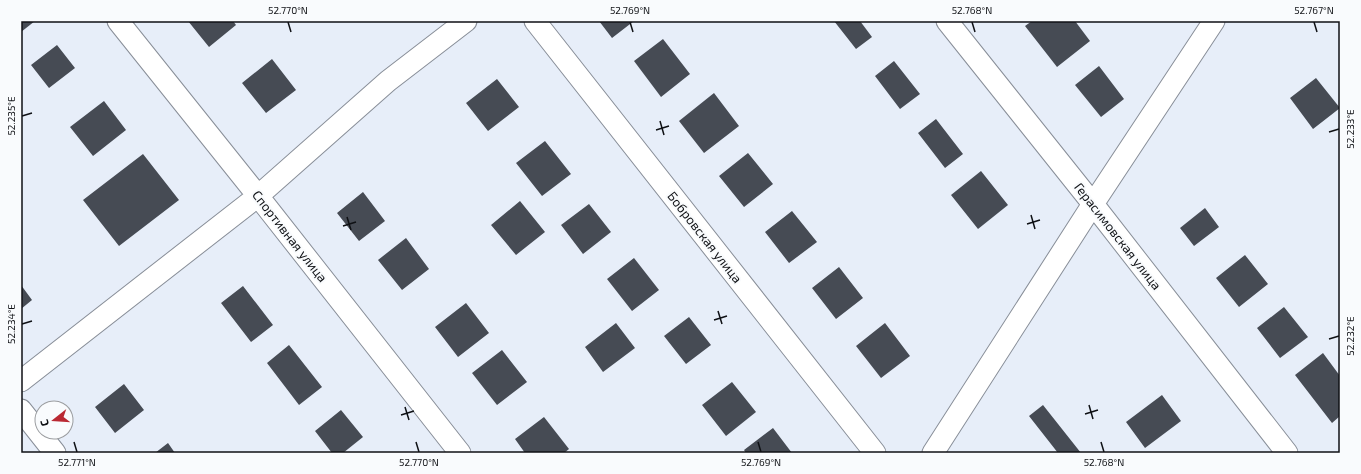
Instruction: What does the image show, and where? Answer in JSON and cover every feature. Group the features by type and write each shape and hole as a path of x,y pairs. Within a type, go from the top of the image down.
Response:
{"street":[{"name":"Спортивная улица","path":"118,21 460,453"},
{"path":"21,381 258,196 388,81 466,21"},
{"name":"Бобровская улица","path":"535,21 875,453"},
{"name":"Герасимовская улица","path":"947,21 1093,204 1287,453"},
{"path":"933,453 1093,204 1214,21"},
{"path":"21,410 55,453"}],"building":[{"path":"21,21 35,21 21,32"},
{"path":"188,21 233,21 236,25 209,47"},
{"path":"599,21 634,21 612,38"},
{"path":"834,21 860,21 872,37 856,49"},
{"path":"1032,21 1075,21 1090,41 1057,67 1025,26"},
{"path":"663,39 690,74 661,97 634,61"},
{"path":"57,45 75,68 49,88 31,65"},
{"path":"272,59 296,90 266,113 242,83"},
{"path":"894,61 920,94 900,109 875,76"},
{"path":"1099,66 1124,99 1101,117 1075,85"},
{"path":"1316,78 1340,108 1313,129 1290,98"},
{"path":"497,79 519,107 488,131 466,103"},
{"path":"714,93 739,126 704,153 679,121"},
{"path":"104,101 126,130 93,156 70,127"},
{"path":"936,119 963,154 945,168 918,133"},
{"path":"545,141 571,174 542,196 516,163"},
{"path":"748,153 773,184 744,207 719,176"},
{"path":"143,154 179,200 119,246 83,200"},
{"path":"981,171 1008,205 978,229 951,195"},
{"path":"363,192 385,221 359,241 337,213"},
{"path":"520,201 545,232 516,255 491,225"},
{"path":"589,204 611,232 583,254 561,225"},
{"path":"1205,208 1219,227 1194,246 1180,228"},
{"path":"792,211 817,242 789,263 765,232"},
{"path":"406,238 429,269 402,290 378,260"},
{"path":"1245,255 1268,284 1239,307 1216,278"},
{"path":"634,258 659,290 632,311 607,279"},
{"path":"839,267 863,298 836,319 812,288"},
{"path":"21,285 32,300 21,309"},
{"path":"243,286 273,325 251,342 221,303"},
{"path":"466,303 489,333 458,357 435,327"},
{"path":"1284,307 1308,337 1280,358 1257,328"},
{"path":"689,317 711,345 686,364 664,336"},
{"path":"616,323 635,348 603,372 585,347"},
{"path":"885,323 910,356 881,378 856,346"},
{"path":"289,345 322,387 299,405 267,363"},
{"path":"502,350 527,382 497,405 472,373"},
{"path":"1323,353 1340,376 1340,416 1332,423 1295,375"},
{"path":"732,382 756,412 726,436 702,405"},
{"path":"124,384 144,410 115,433 95,407"},
{"path":"1162,395 1181,421 1145,448 1126,422"},
{"path":"1043,405 1081,453 1058,453 1029,416"},
{"path":"341,410 363,437 343,453 332,453 315,431"},
{"path":"544,417 569,449 564,453 525,453 515,439"},
{"path":"773,428 792,453 746,453 744,450"},
{"path":"168,443 175,453 155,453"}]}
